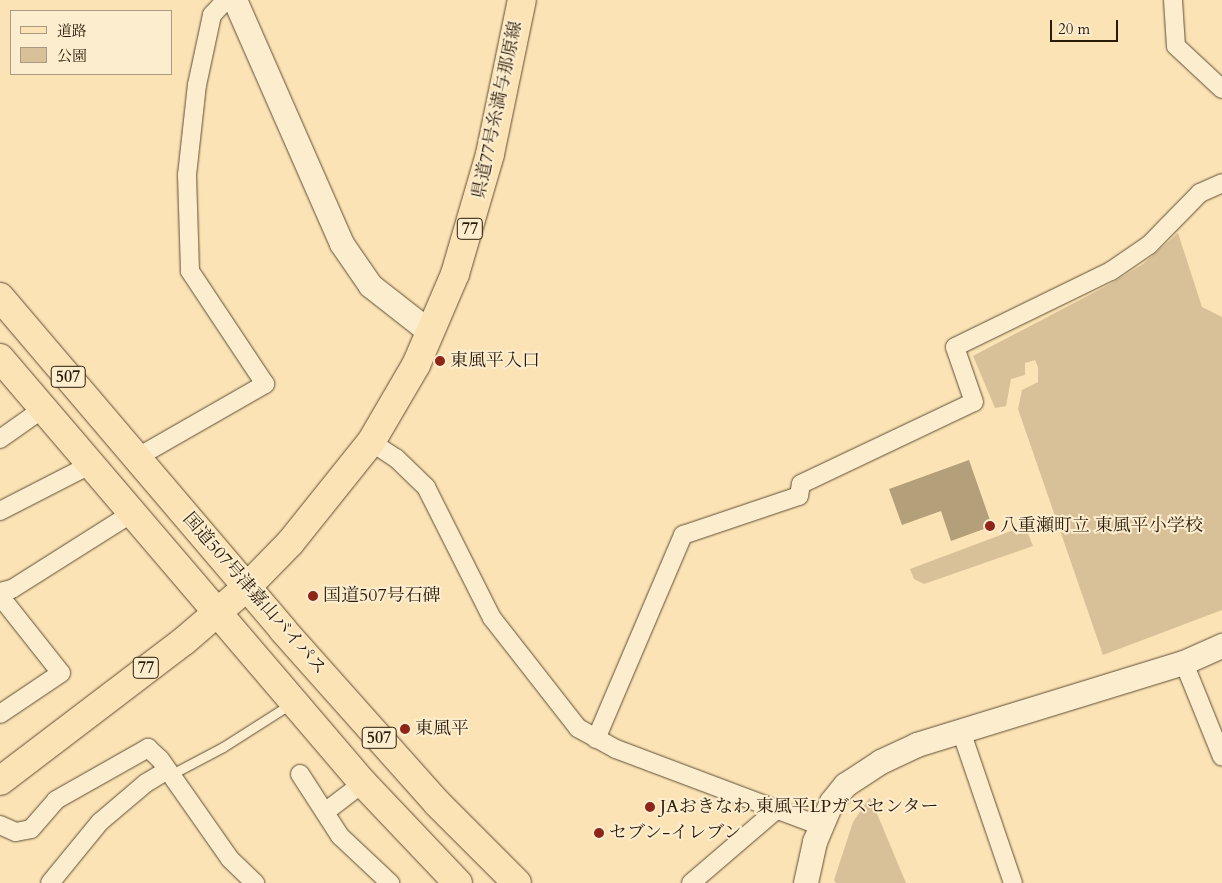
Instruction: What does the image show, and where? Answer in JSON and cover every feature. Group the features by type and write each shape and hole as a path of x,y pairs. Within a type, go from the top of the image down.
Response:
{"main road":[{"name":"県道77号糸満与那原線","path":"0,781 217,613 247,587 290,543 370,442 431,333 475,215 504,95 522,0"},
{"name":"国道507号津嘉山バイパス","path":"0,297 247,587 437,803 517,883"},
{"name":"507","path":"0,358 363,783 458,883"}],"street":[{"path":"136,458 264,384 190,271 187,175 197,85 212,15 226,0"},
{"path":"235,0 342,244 371,286 431,333"},
{"path":"1173,0 1176,46 1222,89"},
{"path":"596,738 683,535 799,496 801,484 974,402 955,347 1110,271 1149,245 1200,193 1222,183"},
{"path":"0,439 44,408"},
{"path":"370,442 396,458 426,487 492,618 578,728 616,750 775,811 821,826"},
{"path":"0,511 92,464"},
{"path":"0,592 12,589 132,513"},
{"path":"0,596 61,673 0,714"},
{"path":"806,883 821,826 832,802 857,776 917,745 1184,663 1222,646"},
{"path":"1184,663 1222,757"},
{"path":"961,731 1013,883"},
{"path":"0,825 16,832 31,830 56,800 148,748 230,860 255,883"},
{"path":"50,883 100,822 146,783 168,773"},
{"path":"300,774 340,836 390,883"},
{"path":"325,812 363,783"},
{"path":"691,883 775,811"}],"lane":[{"path":"168,773 223,747 294,702"}],"green space":[{"path":"1178,233 1202,307 1222,317 1222,610 1103,655 1018,409 1022,390 1038,382 1038,367 1035,360 1025,363 1025,375 1011,379 1006,406 995,408 973,356 1110,284 1143,264"},
{"path":"1025,526 1033,546 924,584 914,579 910,569"},
{"path":"870,797 906,883 836,883 834,880 853,822"}],"shaded area":[{"path":"969,460 992,526 951,541 941,511 902,525 889,489"}],"place":[{"name":"東風平入口","path":"440,361"},
{"name":"八重瀬町立 東風平小学校","path":"990,526"},
{"name":"国道507号石碑","path":"313,596"},
{"name":"東風平","path":"405,729"},
{"name":"JAおきなわ 東風平LPガスセンター","path":"650,807"},
{"name":"セブン-イレブン","path":"599,833"}]}
